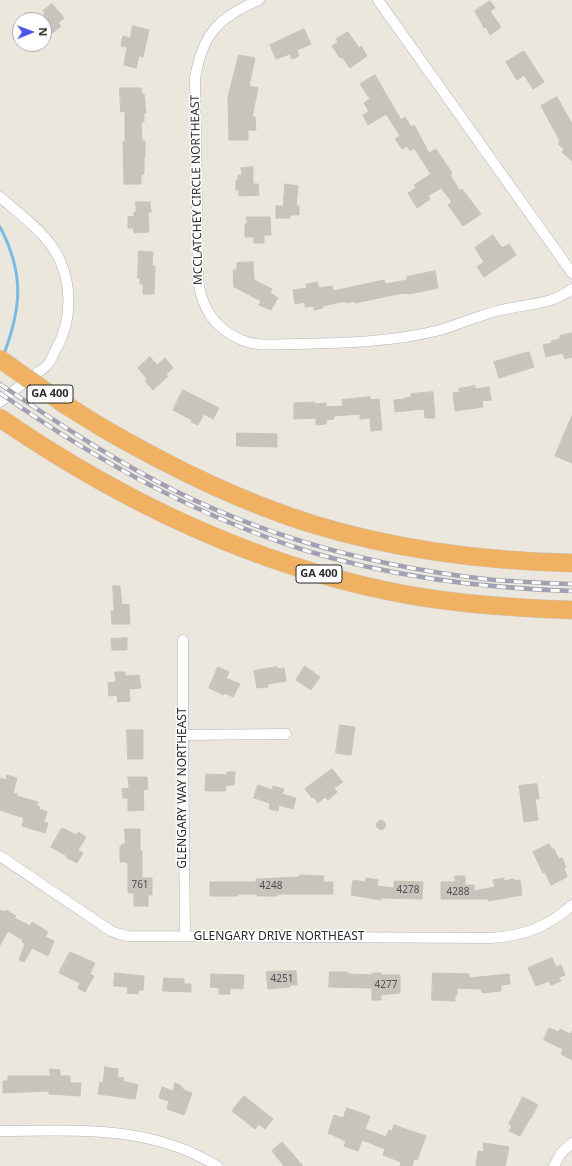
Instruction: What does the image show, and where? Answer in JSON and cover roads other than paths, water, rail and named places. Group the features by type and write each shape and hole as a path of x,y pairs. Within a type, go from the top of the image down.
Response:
{"highway":[{"name":"GA 400","path":"0,359 64,404 146,453 229,493 312,524 398,546 444,553 488,559 572,563"},
{"name":"GA 400","path":"0,418 44,447 124,494 211,536 305,570 382,590 437,599 531,609 572,610"}],"street":[{"name":"MCCLATCHEY CIRCLE NORTHEAST","path":"259,0 238,9 222,21 209,37 199,58 195,78 198,280 201,298 207,311 216,323 227,333 244,341 261,344 348,343 392,340 440,330 500,310 548,301 565,294 572,289"},
{"path":"378,0 572,273"},
{"path":"0,197 39,231 51,246 60,260 65,273 69,301 67,321 61,341 48,364 0,402"},
{"name":"GLENGARY WAY NORTHEAST","path":"183,640 185,936"},
{"path":"183,736 286,734"},
{"name":"GLENGARY DRIVE NORTHEAST","path":"0,856 111,931 128,936 510,937 532,931 554,920 572,905"},
{"path":"0,1131 89,1131 123,1133 142,1136 191,1152 217,1166"},
{"path":"554,1166 561,1153 572,1143"}],"waterway":[{"path":"0,227 8,244 13,260 17,275 18,290 14,320 4,354"}],"railway":[{"path":"0,384 101,450 136,470 177,492 261,528 305,542 394,565 485,579 572,584"},
{"path":"0,393 72,440 146,483 223,520 263,536 304,550 337,559 436,580 504,587 572,591"}]}
